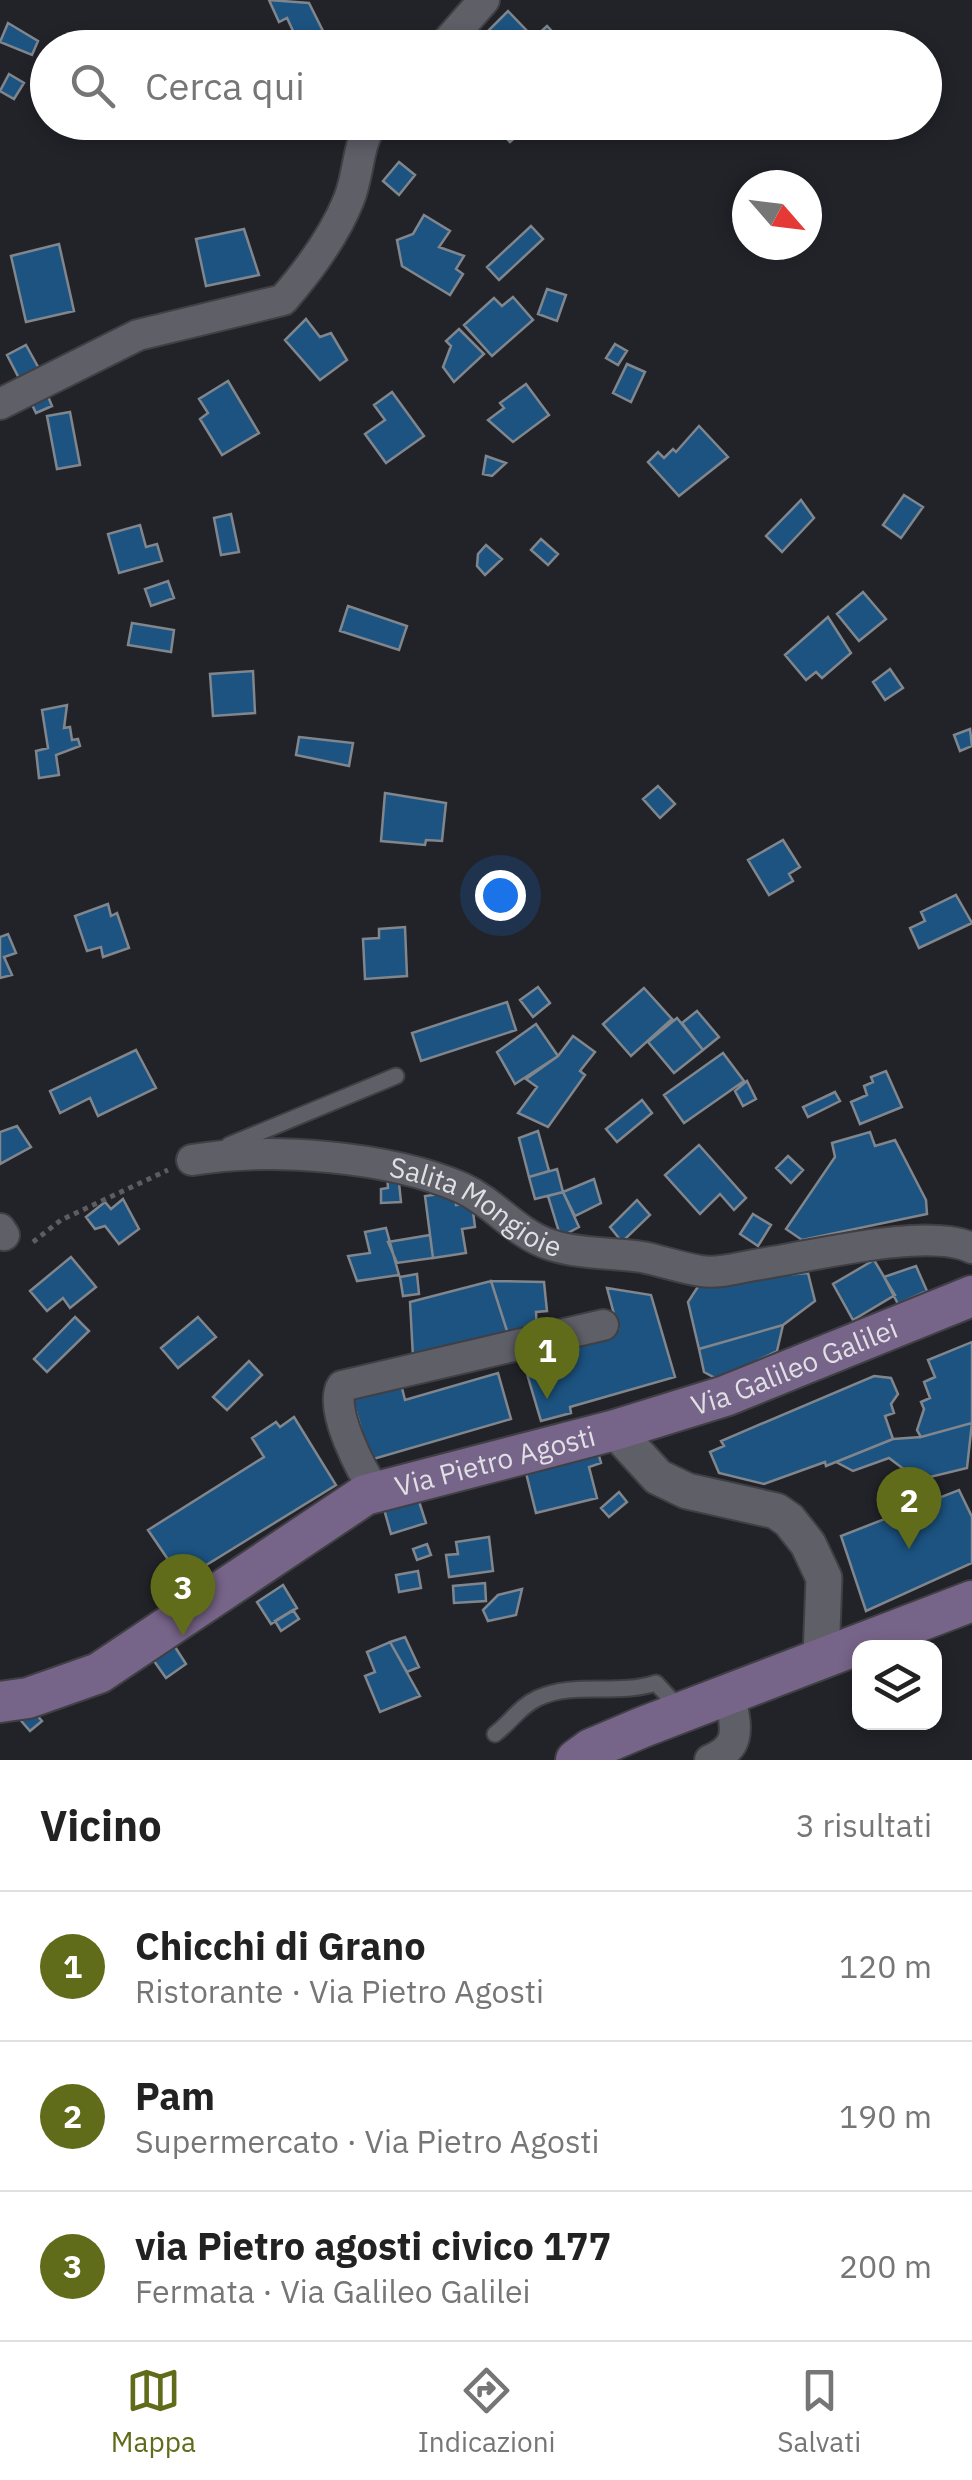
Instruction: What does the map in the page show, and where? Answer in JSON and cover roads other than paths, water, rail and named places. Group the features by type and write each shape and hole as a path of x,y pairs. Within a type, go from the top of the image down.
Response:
{"main road":[{"name":"Via Galileo Galilei","path":"615,1430 725,1396 972,1296"},
{"name":"Via Pietro Agosti","path":"376,1492 615,1430"},
{"path":"0,1702 28,1698 100,1673 268,1556 376,1492"},
{"path":"576,1760 590,1749 730,1693 972,1602"}],"street":[{"path":"458,30 484,0"},
{"path":"0,404 138,335 283,300 336,229 351,196 363,140"},
{"name":"Salita Mongioie","path":"197,1159 354,1159 399,1166 462,1188 485,1201 515,1228 552,1246 646,1258 706,1272 894,1242 940,1242 972,1248"},
{"path":"376,1492 355,1457 338,1406 342,1386 603,1325"},
{"path":"615,1430 658,1477 686,1490 776,1511 789,1520 808,1544 824,1578 822,1658"},
{"path":"710,1760 730,1752 737,1738 730,1693"}],"lane":[{"path":"197,1159 210,1146 232,1146 254,1138 361,1087 396,1076"},
{"path":"495,1734 524,1705 548,1693 569,1690 617,1692 656,1683 683,1712"}],"place":[{"name":"Chicchi di Grano","path":"547,1399"},
{"name":"Pam","path":"909,1549"},
{"name":"via Pietro agosti civico 177","path":"183,1636"}]}
